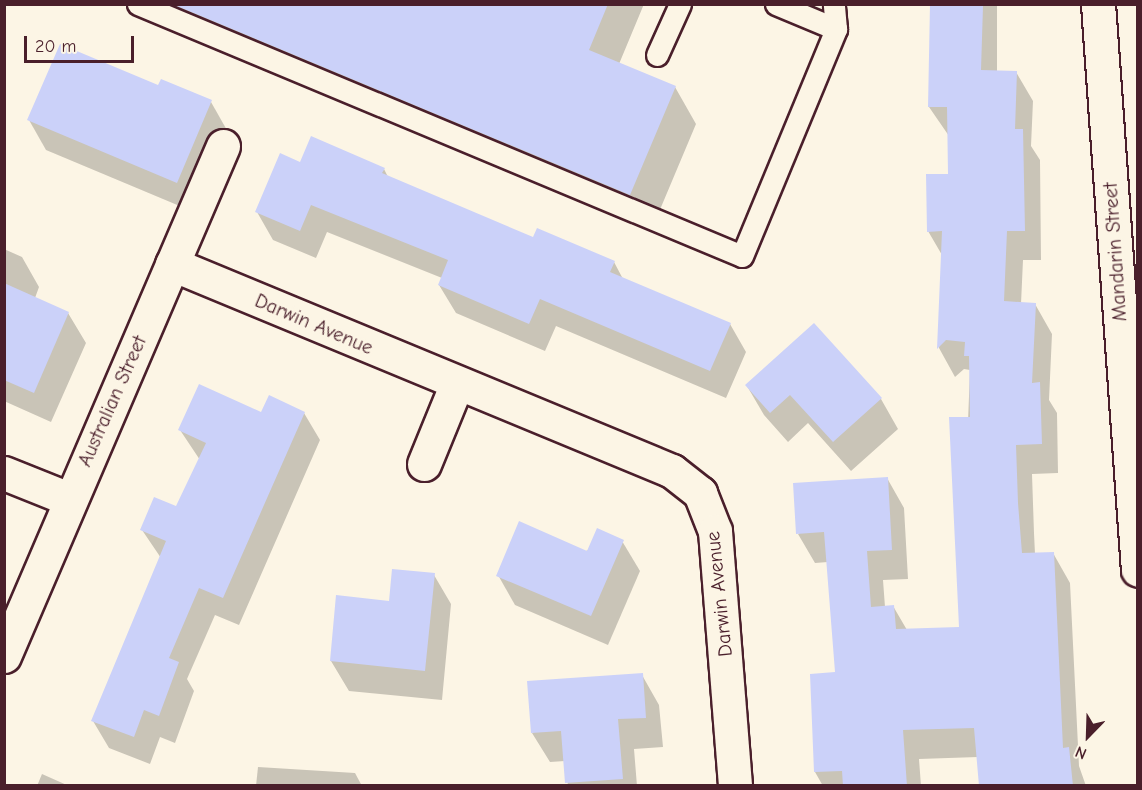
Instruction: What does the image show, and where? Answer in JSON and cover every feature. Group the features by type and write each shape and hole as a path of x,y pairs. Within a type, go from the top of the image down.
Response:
{"street":[{"name":"Mandarin Street","path":"1098,4 1137,570"},
{"name":"Australian Street","path":"4,656 69,499 223,146"},
{"name":"Darwin Avenue","path":"172,264 672,471 700,493 716,531 735,786"},
{"path":"424,464 457,383"},
{"path":"4,473 69,499"}],"lane":[{"path":"138,4 742,256 836,29 834,4"},
{"path":"657,55 680,4"},
{"path":"776,4 836,29"}],"building":[{"path":"172,4 608,4 589,50 676,86 630,195"},
{"path":"930,4 983,6 981,70 1017,71 1015,129 1023,129 1025,231 1007,231 1004,301 1036,303 1032,383 1040,382 1042,444 1016,445 1018,503 1022,553 1054,552 1063,748 1069,747 1073,786 979,786 974,728 903,730 907,786 843,786 842,771 814,772 810,674 835,672 824,532 796,534 793,483 888,477 892,550 867,551 871,607 894,605 896,629 959,627 949,417 970,417 969,356 964,356 965,342 946,340 937,349 942,231 927,232 926,174 948,174 947,107 928,107"},
{"path":"60,44 158,85 161,79 212,100 177,183 27,120"},
{"path":"311,136 385,168 382,173 533,237 537,228 615,261 610,272 731,323 710,371 540,299 529,324 438,285 448,260 311,205 300,231 255,212 280,153 300,162"},
{"path":"4,283 69,312 34,393 4,380"},
{"path":"814,323 882,398 833,442 790,395 770,413 745,385"},
{"path":"199,384 261,412 269,395 305,412 223,598 199,588 169,658 179,662 159,716 144,710 134,737 91,721 166,541 140,530 154,497 176,506 206,443 178,430"},
{"path":"519,521 587,551 597,528 624,540 591,616 496,576"},
{"path":"392,569 435,573 425,671 330,661 336,595 389,601"},
{"path":"643,673 646,718 618,719 623,779 565,783 561,731 531,733 527,681"}]}
